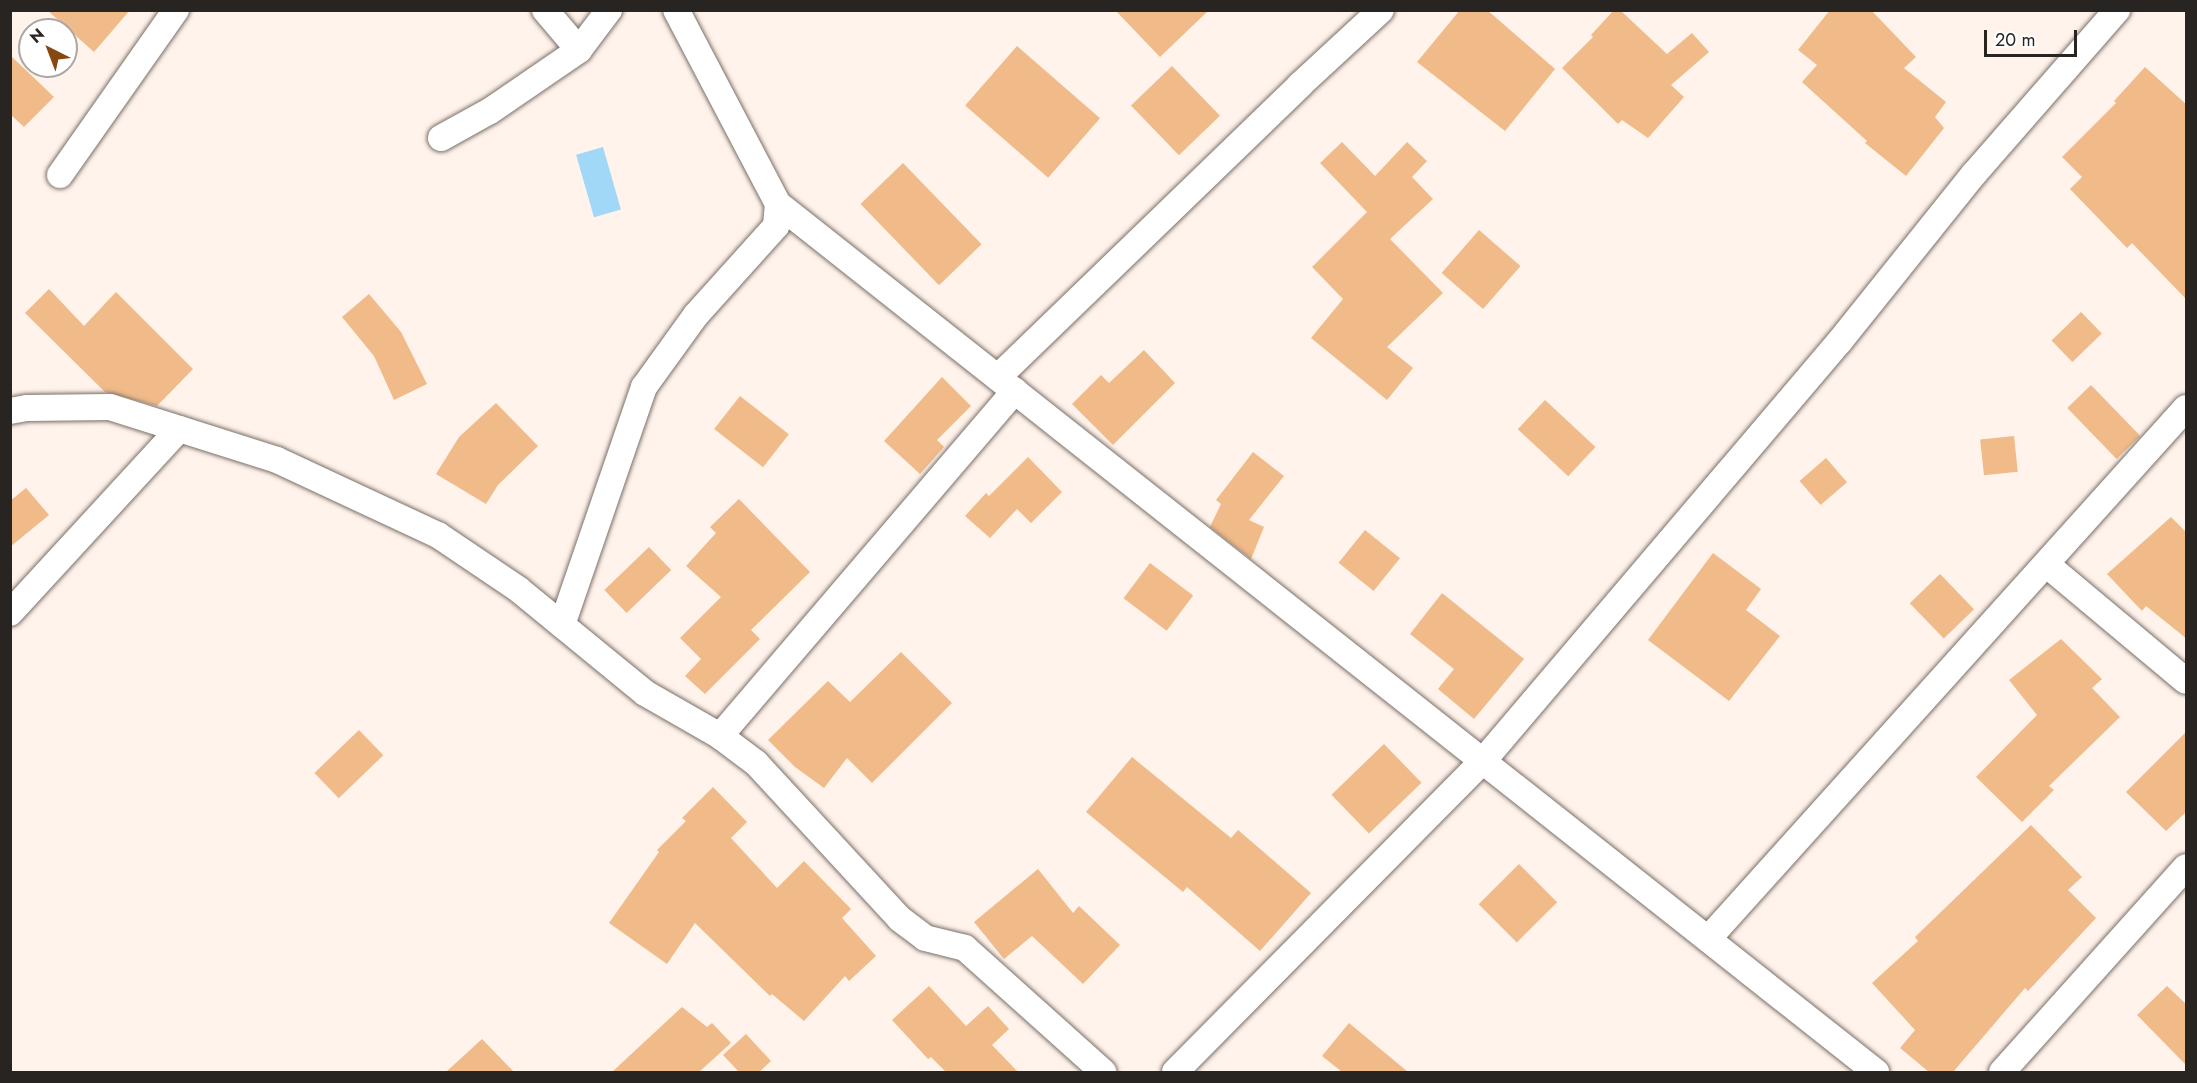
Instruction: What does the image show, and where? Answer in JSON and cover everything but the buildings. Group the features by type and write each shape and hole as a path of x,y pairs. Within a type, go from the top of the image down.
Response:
{"street":[{"path":"60,175 176,10"},
{"path":"545,10 579,50"},
{"path":"441,138 490,111 579,50 609,10"},
{"path":"676,10 778,204 1876,1072"},
{"path":"720,736 1007,384 1300,85 1381,10"},
{"path":"1175,1072 1483,761 1840,341 1974,174 2117,10"},
{"path":"562,625 644,387 696,315 776,226 778,204"},
{"path":"10,411 27,408 110,407 277,460 438,535 518,589 645,693 720,736 756,763 795,802 900,919 925,938 965,948 1103,1072"},
{"path":"1708,939 2187,408"},
{"path":"10,613 179,429"},
{"path":"2046,564 2187,681"},
{"path":"2002,1072 2187,867"}],"water":[{"path":"603,147 621,209 594,217 576,155"}]}
